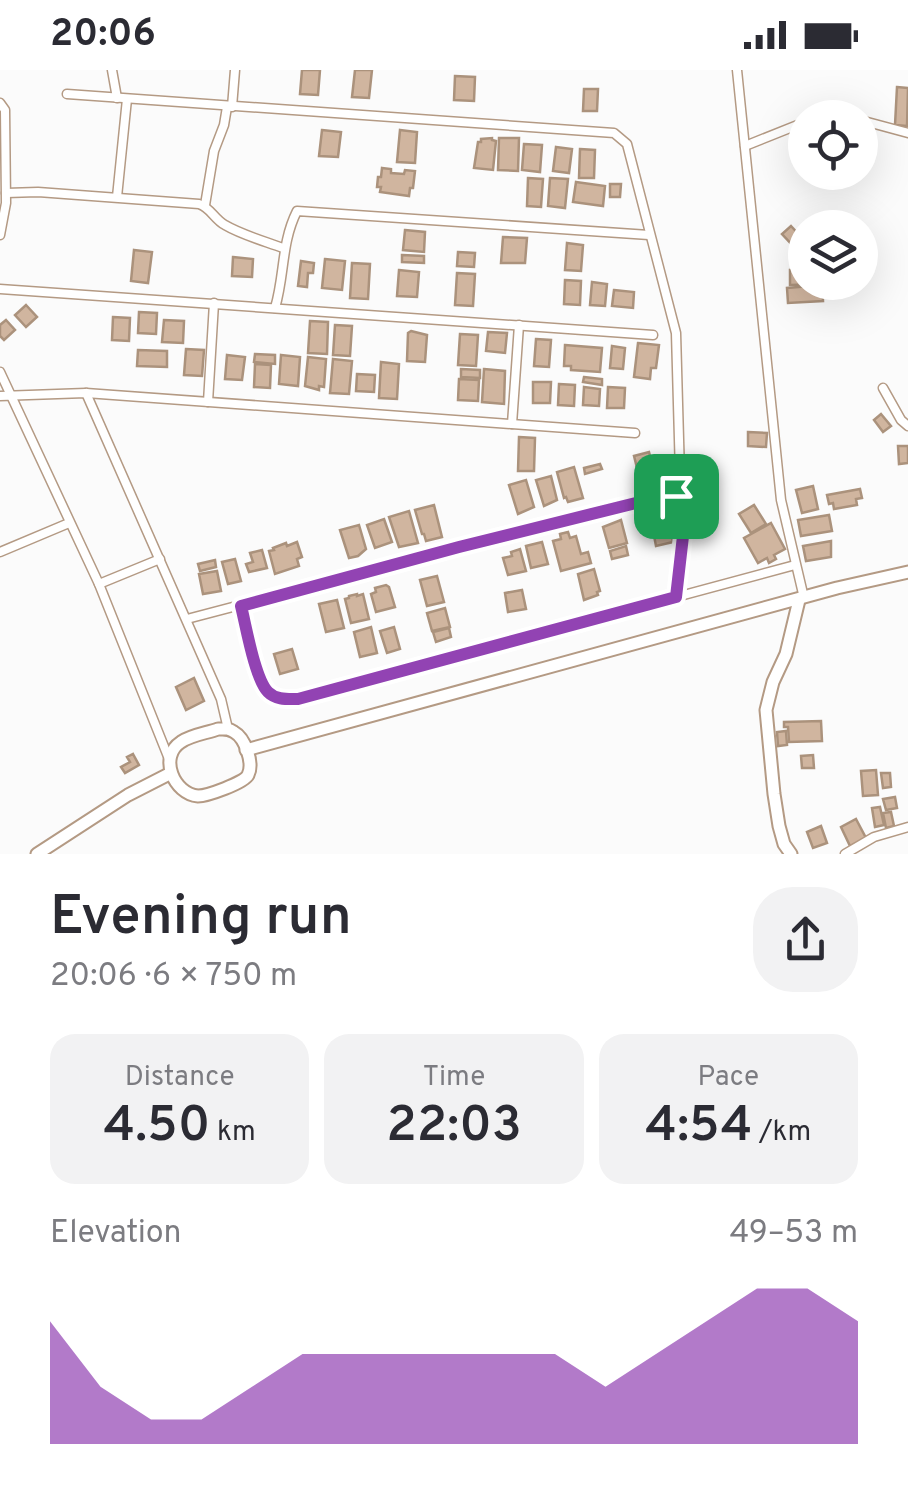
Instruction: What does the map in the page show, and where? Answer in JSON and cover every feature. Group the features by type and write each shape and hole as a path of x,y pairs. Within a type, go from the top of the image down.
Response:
{"street":[{"path":"112,70 122,99 117,198"},
{"path":"205,205 235,70"},
{"path":"737,70 781,500 802,599 766,710 779,826 791,854"},
{"path":"68,94 614,133 626,144 676,333 680,475 676,496"},
{"path":"0,103 5,110 0,235"},
{"path":"878,125 908,133"},
{"path":"745,146 788,129"},
{"path":"4,200 38,192 205,205 228,227 283,248"},
{"path":"275,308 282,284 283,248 297,211 649,235"},
{"path":"0,289 654,335"},
{"path":"208,402 214,303"},
{"path":"512,424 519,325"},
{"path":"0,372 99,584 178,786 194,796 205,796 242,781 250,769 242,739 228,729 181,742 169,759"},
{"path":"883,388 908,426"},
{"path":"86,393 226,708 228,729"},
{"path":"0,396 86,393 636,434"},
{"path":"187,619 664,496 676,496 686,510 676,597"},
{"path":"0,552 69,523"},
{"path":"99,584 160,559"},
{"path":"241,606 259,677 268,692 281,699 298,699 795,565"},
{"path":"246,750 908,572"},
{"path":"37,854 128,795 171,773"},
{"path":"844,854 874,837 908,827"}],"building":[{"path":"302,70 320,70 318,95 300,94"},
{"path":"355,70 372,70 369,98 352,97"},
{"path":"455,76 475,77 474,101 454,100"},
{"path":"897,87 908,88 907,126 895,125"},
{"path":"584,89 598,89 597,111 583,111"},
{"path":"322,130 341,132 338,157 319,156"},
{"path":"400,130 417,132 415,163 397,162"},
{"path":"492,138 496,141 493,170 474,168 478,142"},
{"path":"499,138 519,138 518,171 498,170"},
{"path":"524,144 542,145 540,172 522,170"},
{"path":"556,147 572,149 569,173 553,171"},
{"path":"580,149 595,150 594,178 579,178"},
{"path":"382,168 391,169 391,173 415,171 409,196 380,192 381,187 377,187"},
{"path":"528,178 543,179 541,207 527,206"},
{"path":"550,178 568,179 565,208 548,206"},
{"path":"576,182 605,186 603,206 573,202"},
{"path":"610,184 621,184 620,197 610,197"},
{"path":"405,230 425,232 424,252 403,250"},
{"path":"503,237 527,238 525,263 501,263"},
{"path":"567,243 583,245 581,271 565,270"},
{"path":"134,250 152,252 148,283 131,281"},
{"path":"458,252 475,253 474,267 457,266"},
{"path":"402,255 424,256 424,263 402,262"},
{"path":"233,257 253,259 252,277 232,276"},
{"path":"325,259 345,261 342,290 322,288"},
{"path":"301,261 314,263 307,287 298,286"},
{"path":"352,263 370,264 368,299 350,298"},
{"path":"399,270 419,272 417,297 397,296"},
{"path":"457,273 475,274 473,306 455,305"},
{"path":"565,280 581,281 580,305 564,304"},
{"path":"592,282 607,284 605,306 590,305"},
{"path":"787,288 788,300 823,301 788,303"},
{"path":"614,290 634,292 633,308 612,306"},
{"path":"26,305 37,317 26,327 15,315"},
{"path":"139,312 157,313 156,334 138,333"},
{"path":"113,317 130,318 129,341 112,340"},
{"path":"6,320 15,330 4,340 0,325"},
{"path":"164,320 184,321 183,343 162,342"},
{"path":"310,321 328,322 327,354 308,353"},
{"path":"335,325 352,326 350,356 333,355"},
{"path":"411,331 427,335 425,362 407,361"},
{"path":"488,332 507,333 505,353 486,351"},
{"path":"460,334 478,335 476,366 458,365"},
{"path":"536,339 551,340 549,367 534,366"},
{"path":"638,343 659,345 650,379 634,377"},
{"path":"565,345 602,348 600,372 564,366"},
{"path":"612,346 625,348 623,369 610,368"},
{"path":"186,349 204,350 202,376 184,375"},
{"path":"138,350 167,351 167,367 137,366"},
{"path":"255,354 275,355 275,364 254,362"},
{"path":"227,355 245,357 242,380 225,379"},
{"path":"281,355 300,357 298,386 279,384"},
{"path":"308,357 326,359 324,387 319,386 319,390 305,386"},
{"path":"333,359 352,361 349,394 330,393"},
{"path":"381,362 399,364 397,399 379,398"},
{"path":"255,364 271,365 270,388 254,387"},
{"path":"461,369 480,370 480,378 461,377"},
{"path":"484,369 505,371 504,404 482,402"},
{"path":"357,374 375,375 374,392 356,391"},
{"path":"584,377 602,379 602,385 583,382"},
{"path":"459,379 479,380 478,401 458,400"},
{"path":"533,382 551,382 550,403 533,403"},
{"path":"559,384 575,385 574,406 558,405"},
{"path":"584,387 600,389 599,406 583,405"},
{"path":"608,387 625,388 624,408 607,408"},
{"path":"881,414 891,426 883,432 874,420"},
{"path":"748,432 767,433 766,447 748,446"},
{"path":"519,437 535,438 534,471 518,471"},
{"path":"898,446 908,446 908,463 899,464"},
{"path":"649,452 656,480 641,484 634,456"},
{"path":"600,464 602,469 585,474 584,468"},
{"path":"574,467 583,498 568,502 557,472"},
{"path":"551,476 557,500 544,506 536,480"},
{"path":"526,480 534,507 518,514 509,485"},
{"path":"813,486 818,509 802,513 796,490"},
{"path":"860,489 862,498 856,499 857,505 834,509 833,503 829,504 827,495"},
{"path":"434,505 442,537 426,541 415,510"},
{"path":"754,505 766,524 751,533 739,514"},
{"path":"409,511 418,543 399,547 389,517"},
{"path":"829,515 832,531 801,536 798,520"},
{"path":"667,516 673,542 656,546 651,520"},
{"path":"384,519 392,542 375,548 367,525"},
{"path":"621,520 627,543 609,548 603,527"},
{"path":"771,523 785,549 769,563 767,558 758,563 744,538"},
{"path":"359,525 366,549 349,558 340,530"},
{"path":"568,532 570,538 576,536 581,554 588,552 591,563 561,571 553,541"},
{"path":"831,541 831,557 806,561 803,546"},
{"path":"297,542 302,557 297,559 299,566 275,574 269,551"},
{"path":"542,542 548,564 531,568 526,546"},
{"path":"626,546 628,555 612,559 610,551"},
{"path":"520,549 526,571 508,575 503,558"},
{"path":"262,550 267,568 249,572 246,564 253,562 250,553"},
{"path":"235,559 241,581 228,584 222,562"},
{"path":"215,560 216,567 200,571 198,564"},
{"path":"594,569 600,591 584,600 578,574"},
{"path":"217,571 221,591 203,594 199,574"},
{"path":"437,576 444,602 427,606 420,580"},
{"path":"386,585 395,607 376,612 371,594 376,592 375,588"},
{"path":"522,590 526,609 508,612 505,593"},
{"path":"363,594 369,619 351,623 345,599"},
{"path":"337,600 344,628 326,632 319,604"},
{"path":"445,608 450,627 432,631 427,613"},
{"path":"371,627 377,653 360,657 354,632"},
{"path":"394,627 400,649 387,653 380,631"},
{"path":"449,628 451,637 436,642 433,632"},
{"path":"292,649 298,669 280,674 274,654"},
{"path":"194,678 204,701 186,710 176,687"},
{"path":"821,721 822,741 789,742 784,722"},
{"path":"786,731 787,745 778,746 777,732"},
{"path":"133,754 139,765 125,773 121,767 130,762 127,757"},
{"path":"813,755 814,768 802,768 801,756"},
{"path":"876,770 878,795 863,796 861,771"},
{"path":"881,773 890,773 891,787 883,788"},
{"path":"895,797 897,808 886,810 883,799"},
{"path":"880,807 884,825 875,827 872,808"},
{"path":"891,812 894,826 886,828 883,813"},
{"path":"856,819 866,838 850,846 841,827"},
{"path":"821,826 827,843 813,848 807,832"}],"route":[{"path":"676,496 686,510 676,597 298,699 281,699 268,692 259,677 241,606 606,509 676,496"}]}
